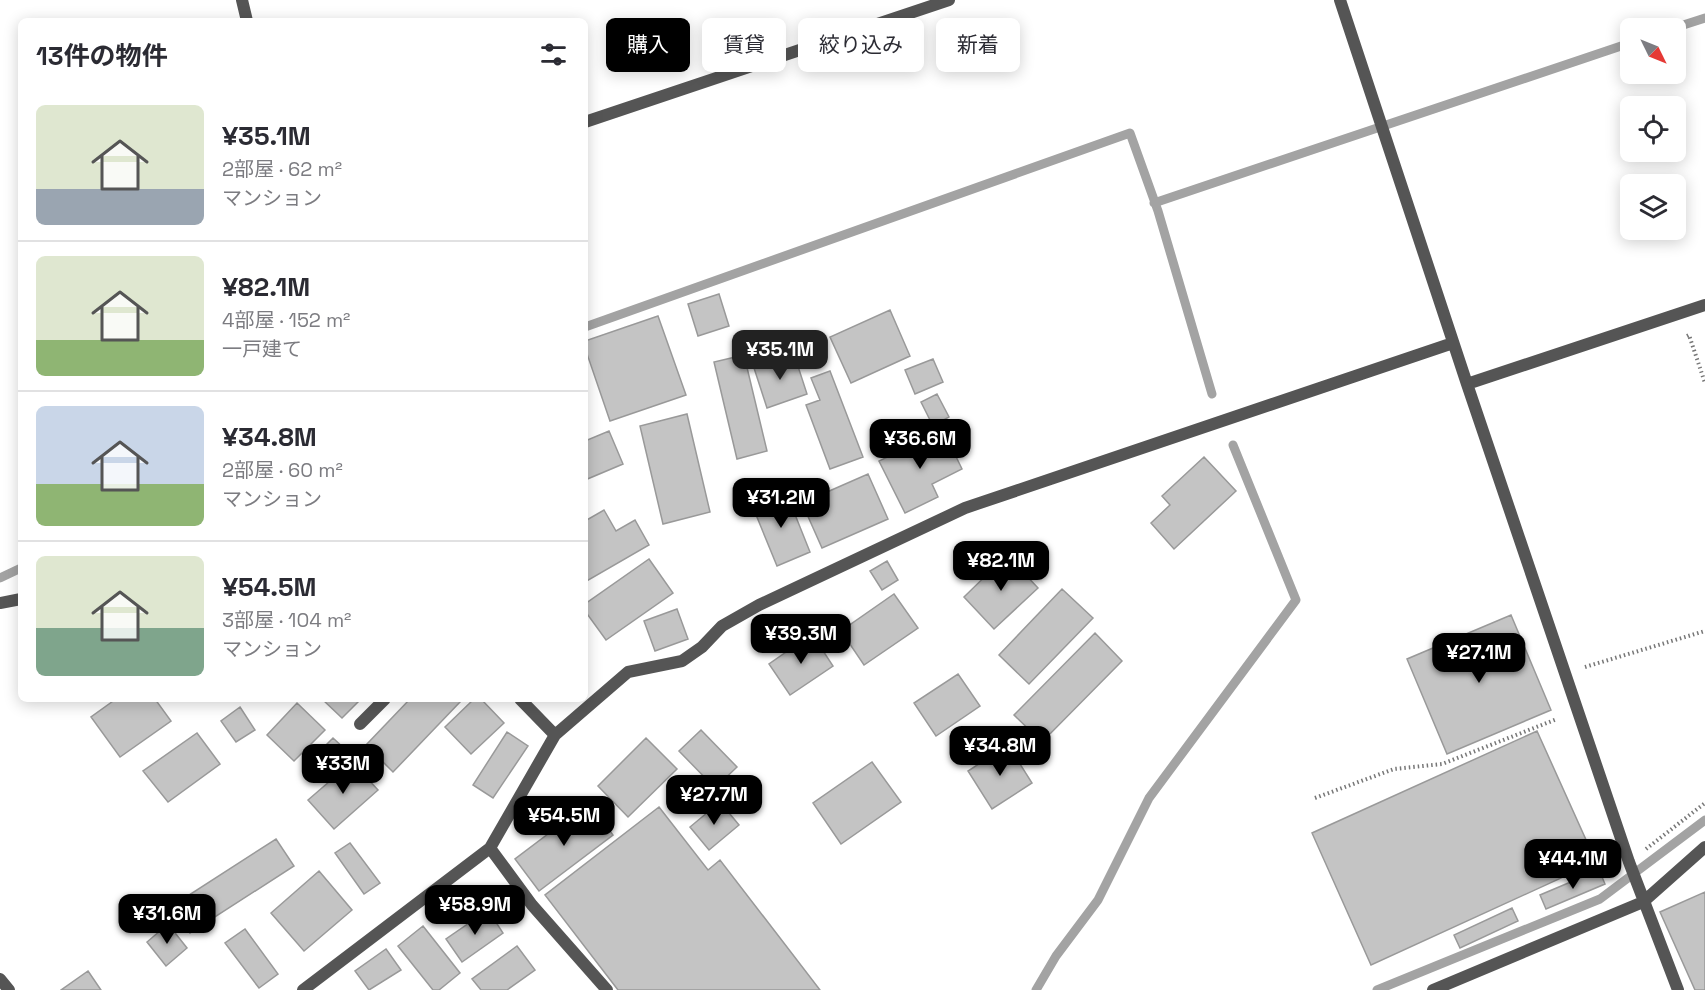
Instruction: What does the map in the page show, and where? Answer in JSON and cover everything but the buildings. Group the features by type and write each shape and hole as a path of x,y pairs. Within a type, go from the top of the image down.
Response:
{"street":[{"path":"242,0 246,18"},
{"path":"588,121 949,0"},
{"path":"1340,0 1629,862 1678,990"},
{"path":"1467,384 1705,305"},
{"path":"303,990 490,848 555,735 628,672 682,661 702,647 722,626 759,605 965,508 1454,343"},
{"path":"0,603 18,600"},
{"path":"360,724 382,702"},
{"path":"523,702 555,735"},
{"path":"1433,990 1643,902 1705,847"},
{"path":"490,848 532,905 607,990"},
{"path":"0,979 9,990"}],"path":[{"path":"1689,335 1705,383"},
{"path":"1565,673 1705,631"},
{"path":"1316,798 1394,769 1442,764 1578,711"},
{"path":"1629,862 1705,803"}],"waterway":[{"path":"1686,24 1705,18"},
{"path":"1154,203 1620,46"},
{"path":"588,326 1130,133 1158,211 1212,394"},
{"path":"1036,990 1056,956 1098,900 1149,798 1296,600 1233,445"},
{"path":"0,578 18,569"},
{"path":"1377,990 1600,899 1705,820"}]}
